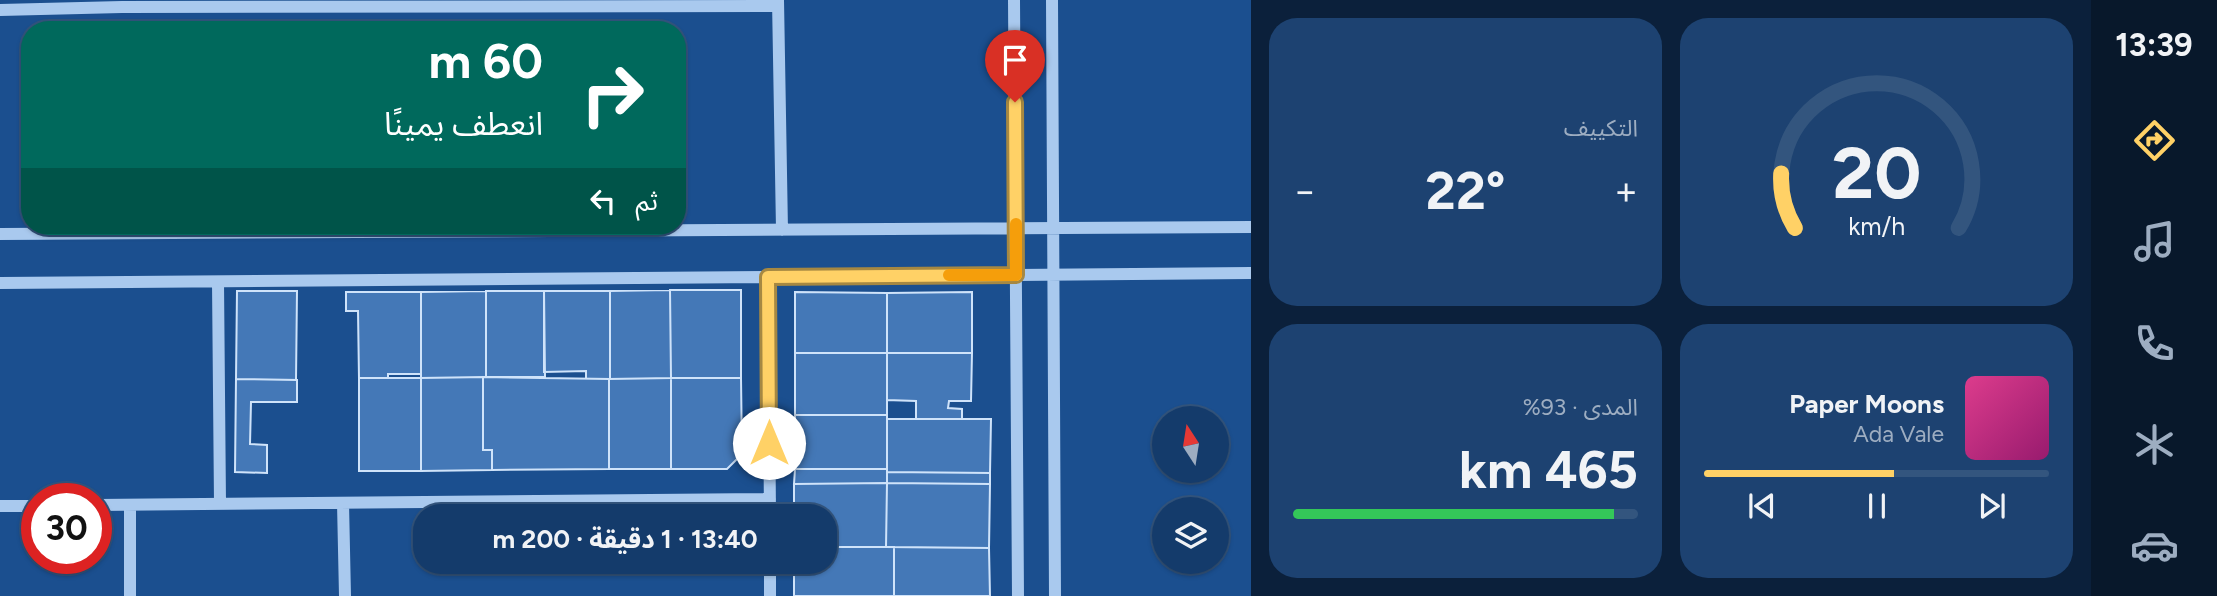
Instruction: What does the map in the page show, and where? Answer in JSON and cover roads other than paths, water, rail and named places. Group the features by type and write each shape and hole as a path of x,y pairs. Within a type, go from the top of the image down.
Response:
{"street":[{"path":"1014,0 1018,596"},
{"path":"1052,0 1055,596"},
{"path":"0,10 122,3 778,3 782,230"},
{"path":"686,230 1251,227"},
{"path":"0,234 21,234"},
{"path":"0,284 1251,272"},
{"path":"768,277 770,504"},
{"path":"218,282 220,504"},
{"path":"112,505 770,499"},
{"path":"343,503 345,596"},
{"path":"130,505 130,596"},
{"path":"0,506 21,506"},
{"path":"770,574 770,596"}]}
